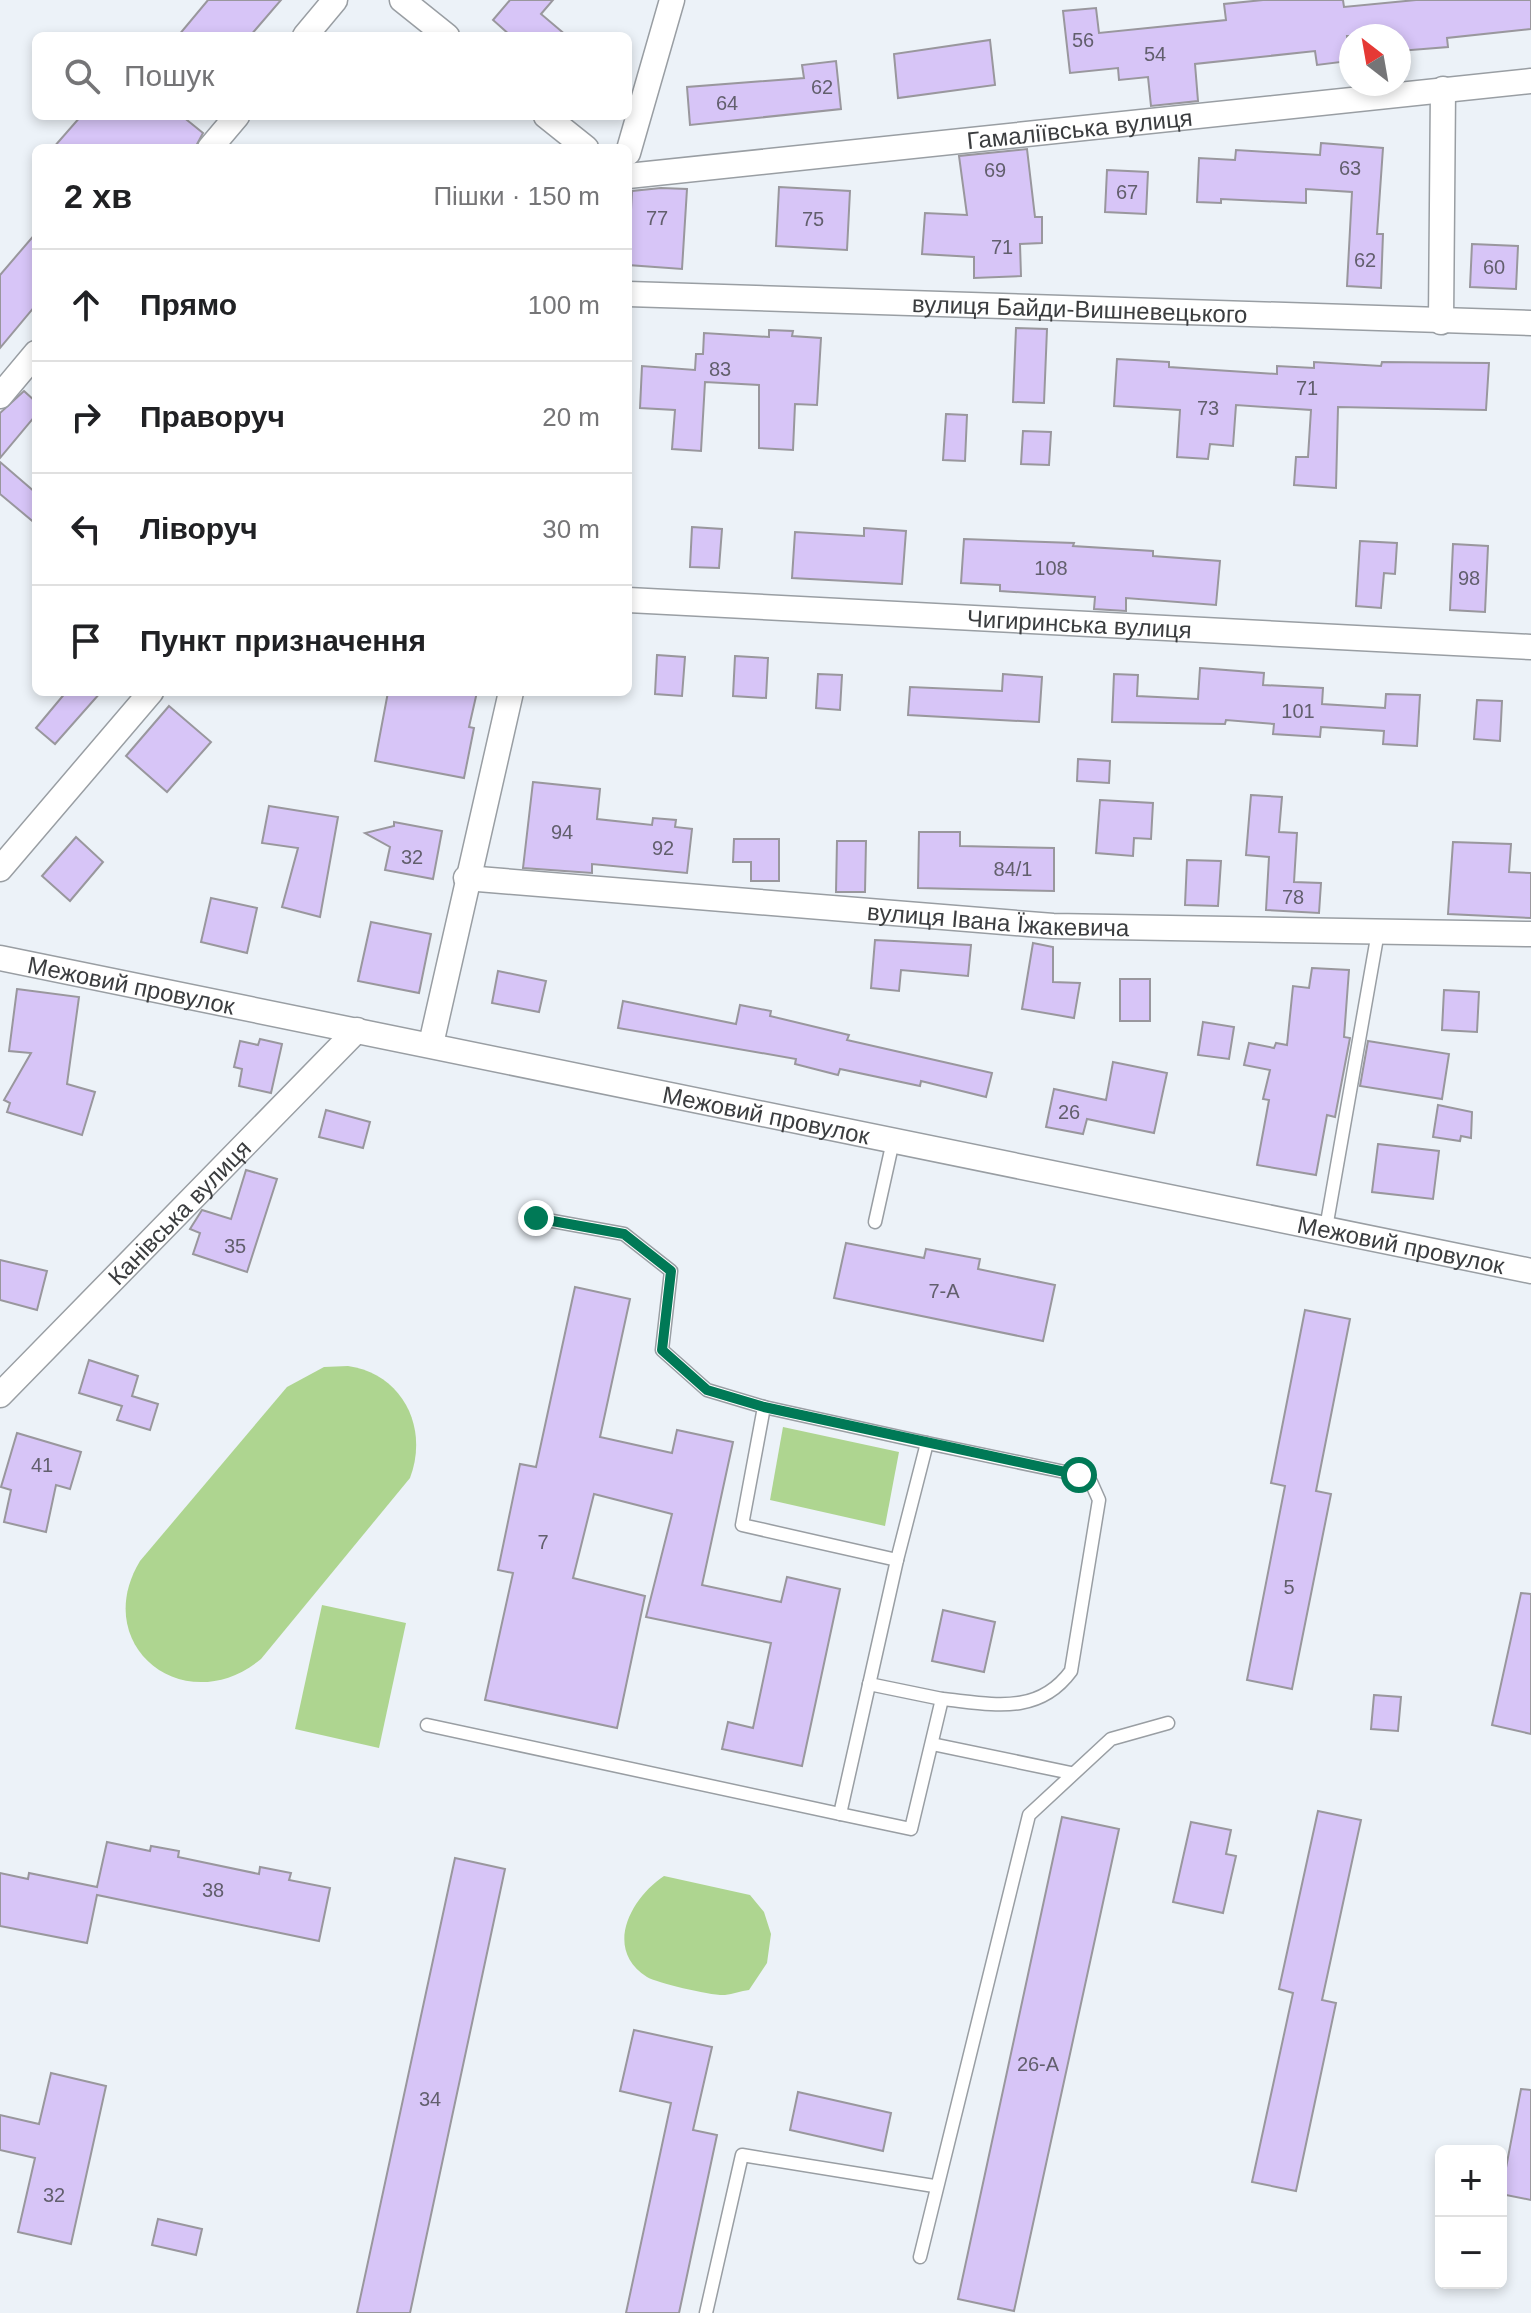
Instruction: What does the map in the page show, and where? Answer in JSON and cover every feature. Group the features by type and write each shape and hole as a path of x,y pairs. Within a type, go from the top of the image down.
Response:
{"street":[{"path":"308,32 335,0"},
{"path":"402,0 442,32"},
{"path":"631,144 672,0"},
{"name":"Гамаліївська вулиця","path":"632,176 1531,81"},
{"path":"1441,322 1443,89"},
{"path":"213,144 234,120"},
{"path":"551,120 581,144"},
{"name":"вулиця Байди-Вишневецького","path":"632,294 1531,323"},
{"path":"0,396 32,358"},
{"name":"Чигиринська вулиця","path":"632,600 1531,647"},
{"path":"0,869 148,696"},
{"path":"431,1044 466,878 510,696"},
{"name":"вулиця Івана Їжакевича","path":"466,878 1053,926 1531,934"},
{"name":"Межовий провулок","path":"0,958 1531,1271"},
{"name":"Канівська вулиця","path":"0,1395 357,1030"}],"lane":[{"path":"1326,1228 1378,932"},
{"path":"875,1222 893,1141"},
{"path":"536,1218 624,1234 671,1271 662,1350 707,1390 764,1407 1079,1475 1091,1482 1099,1500 1071,1671 1060,1686 1042,1699 1023,1705 942,1699 869,1684"},
{"path":"764,1407 742,1525 897,1560"},
{"path":"840,1814 897,1560 927,1443"},
{"path":"427,1725 911,1829 942,1699"},
{"path":"920,2257 934,2186 1029,1815 1111,1739 1168,1723"},
{"path":"932,1744 1071,1773"},
{"path":"706,2313 742,2155 934,2186"}],"green space":[{"path":"348,1366 384,1380 407,1406 416,1441 410,1478 261,1659 232,1676 202,1682 175,1678 152,1665 136,1646 127,1621 127,1592 140,1561 287,1387 324,1367"},
{"path":"783,1427 899,1452 885,1526 770,1500"},
{"path":"322,1605 406,1623 379,1748 295,1729"},
{"path":"664,1876 750,1895 764,1912 771,1934 767,1963 749,1990 718,1995 673,1986 647,1977 634,1966 626,1952 624,1939 627,1924 641,1897"}],"building":[{"path":"208,0 281,0 253,32 181,32"},
{"path":"510,0 553,0 541,14 562,32 506,32 493,20"},
{"path":"1263,0 1343,0 1344,7 1416,0 1531,0 1531,29 1447,38 1448,47 1411,50 1411,24 1339,24 1339,62 1317,65 1315,51 1195,64 1198,101 1151,106 1148,77 1119,80 1118,68 1070,73 1063,11 1096,8 1099,33 1226,20 1224,4"},
{"path":"990,40 995,85 898,98 894,54"},
{"path":"836,61 841,109 690,125 687,87 804,78 802,65"},
{"path":"78,120 187,120 203,133 197,144 56,144"},
{"path":"1321,143 1383,148 1377,234 1383,234 1381,288 1347,286 1352,192 1306,189 1306,203 1221,199 1221,203 1197,202 1199,158 1235,160 1236,150 1320,155"},
{"path":"1027,149 1035,217 1042,217 1042,243 1020,244 1021,276 974,278 974,257 922,254 925,213 967,215 959,156"},
{"path":"1107,170 1148,172 1146,214 1105,212"},
{"path":"779,187 850,191 847,250 776,246"},
{"path":"687,189 682,269 632,265 632,191"},
{"path":"32,238 32,310 0,348 0,275"},
{"path":"1472,244 1518,246 1516,289 1470,287"},
{"path":"1016,328 1047,329 1044,403 1013,402"},
{"path":"769,330 793,331 792,336 821,338 817,405 795,404 793,450 759,448 759,385 705,382 701,451 672,449 675,410 640,408 642,366 695,370 696,354 703,354 704,333 769,337"},
{"path":"1117,359 1169,362 1169,367 1277,374 1277,366 1314,368 1314,362 1381,366 1382,362 1489,363 1486,410 1338,407 1336,488 1294,485 1296,457 1308,457 1311,410 1236,405 1233,446 1210,444 1208,459 1177,457 1180,410 1114,406"},
{"path":"24,391 32,398 32,420 0,458 0,413"},
{"path":"946,414 967,415 965,461 943,460"},
{"path":"1023,431 1051,432 1049,465 1021,464"},
{"path":"0,462 32,490 32,521 0,494"},
{"path":"692,527 722,529 719,568 690,567"},
{"path":"864,528 906,531 902,584 792,578 795,532 864,536"},
{"path":"964,539 1074,543 1073,546 1153,551 1153,556 1220,561 1216,605 1126,598 1126,611 1094,609 1095,597 1000,591 1000,585 961,583"},
{"path":"1360,541 1397,543 1395,574 1384,573 1381,608 1356,606"},
{"path":"1453,544 1488,546 1485,612 1450,610"},
{"path":"657,655 685,657 682,696 655,694"},
{"path":"735,656 768,658 766,698 733,696"},
{"path":"1200,668 1264,673 1263,685 1323,688 1322,704 1385,708 1386,694 1420,695 1417,746 1383,744 1384,731 1321,727 1320,737 1273,734 1274,724 1226,720 1225,724 1112,722 1114,674 1138,675 1137,696 1198,699"},
{"path":"818,674 842,675 840,710 816,708"},
{"path":"1003,674 1042,677 1039,722 908,715 910,687 1002,691"},
{"path":"63,696 97,696 55,744 36,728"},
{"path":"387,696 476,696 469,727 474,728 464,778 375,761"},
{"path":"1477,700 1502,701 1500,741 1474,739"},
{"path":"169,706 211,742 167,792 126,756"},
{"path":"1078,759 1110,761 1109,783 1077,781"},
{"path":"533,782 600,789 597,819 652,825 653,818 676,820 675,827 692,829 687,873 592,864 592,873 523,868"},
{"path":"1251,795 1282,797 1279,832 1297,833 1294,882 1321,883 1319,913 1266,910 1269,857 1246,855"},
{"path":"1100,800 1153,803 1151,839 1134,838 1133,856 1096,853"},
{"path":"269,806 338,817 320,917 282,907 298,848 262,843"},
{"path":"394,822 442,831 433,879 385,870 390,847 365,833 394,826"},
{"path":"919,832 960,832 960,846 1054,848 1054,891 918,888"},
{"path":"76,837 103,862 70,901 42,876"},
{"path":"734,839 779,839 779,881 751,881 751,862 733,862"},
{"path":"837,841 866,841 865,892 836,892"},
{"path":"1453,842 1511,844 1509,872 1531,873 1531,918 1448,914"},
{"path":"1187,860 1221,861 1218,906 1185,905"},
{"path":"211,898 257,908 247,953 201,942"},
{"path":"371,922 431,934 419,993 358,981"},
{"path":"875,940 971,945 968,976 901,970 899,991 871,988"},
{"path":"1033,943 1053,947 1053,982 1080,983 1074,1018 1022,1009"},
{"path":"1312,968 1349,970 1344,1037 1350,1038 1335,1117 1327,1115 1316,1175 1257,1165 1269,1100 1263,1099 1270,1070 1244,1065 1249,1043 1274,1048 1276,1043 1287,1045 1293,986 1309,988"},
{"path":"498,971 546,981 539,1012 492,1003"},
{"path":"1120,979 1150,979 1150,1021 1120,1021"},
{"path":"17,989 79,997 67,1084 95,1092 82,1135 7,1112 10,1103 4,1100 31,1053 9,1051"},
{"path":"1444,990 1479,992 1477,1032 1442,1030"},
{"path":"623,1001 736,1024 740,1005 771,1011 770,1016 849,1035 847,1040 992,1073 986,1097 921,1081 920,1086 840,1069 838,1075 795,1064 796,1059 618,1028"},
{"path":"1203,1022 1234,1027 1229,1059 1198,1055"},
{"path":"260,1039 282,1044 271,1093 239,1086 242,1069 234,1067 240,1041 258,1045"},
{"path":"1368,1041 1449,1054 1442,1099 1360,1086"},
{"path":"1113,1062 1167,1073 1154,1133 1087,1119 1083,1134 1046,1127 1054,1089 1106,1100"},
{"path":"1438,1105 1472,1112 1471,1138 1461,1136 1460,1141 1433,1137"},
{"path":"326,1110 370,1122 363,1148 319,1137"},
{"path":"1378,1144 1439,1151 1433,1199 1372,1192"},
{"path":"246,1170 277,1179 247,1272 193,1254 200,1233 190,1229 202,1210 231,1219"},
{"path":"846,1243 924,1258 926,1249 980,1259 978,1269 1055,1285 1043,1341 834,1298"},
{"path":"0,1260 47,1271 37,1310 0,1300"},
{"path":"575,1287 630,1299 600,1437 672,1453 677,1430 733,1442 702,1585 781,1602 787,1577 840,1589 802,1766 722,1749 728,1722 753,1728 771,1643 646,1617 672,1514 594,1494 573,1578 645,1596 617,1728 485,1700 513,1573 498,1570 520,1464 536,1467"},
{"path":"1305,1310 1350,1319 1316,1491 1331,1494 1292,1689 1247,1680 1285,1486 1271,1483"},
{"path":"89,1360 138,1376 132,1396 158,1404 150,1430 117,1420 122,1406 79,1393"},
{"path":"17,1433 81,1452 70,1489 56,1485 46,1532 4,1522 11,1490 1,1487"},
{"path":"1521,1593 1531,1594 1531,1734 1492,1725"},
{"path":"943,1610 995,1622 984,1672 932,1661"},
{"path":"1374,1695 1401,1697 1398,1731 1371,1729"},
{"path":"1318,1811 1361,1820 1322,2000 1336,2003 1296,2191 1252,2182 1293,1993 1279,1989"},
{"path":"1062,1817 1119,1829 1014,2311 958,2299"},
{"path":"1191,1822 1231,1830 1226,1854 1236,1856 1223,1913 1173,1902"},
{"path":"107,1842 150,1851 151,1846 179,1851 178,1857 259,1874 260,1867 291,1873 289,1880 330,1888 319,1941 97,1895 87,1943 0,1926 0,1873 28,1879 29,1873 97,1887"},
{"path":"455,1858 505,1869 410,2313 357,2313"},
{"path":"634,2030 712,2047 693,2130 717,2135 679,2313 626,2313 671,2103 620,2091"},
{"path":"51,2073 106,2086 71,2244 18,2232 35,2158 0,2150 0,2115 39,2124"},
{"path":"1521,2089 1531,2090 1531,2200 1507,2195 1507,2162"},
{"path":"798,2092 891,2113 883,2151 790,2130"},
{"path":"158,2219 202,2229 196,2255 152,2245"}],"route":[{"path":"536,1218 624,1234 671,1271 662,1350 707,1390 764,1407 1079,1475"}]}
